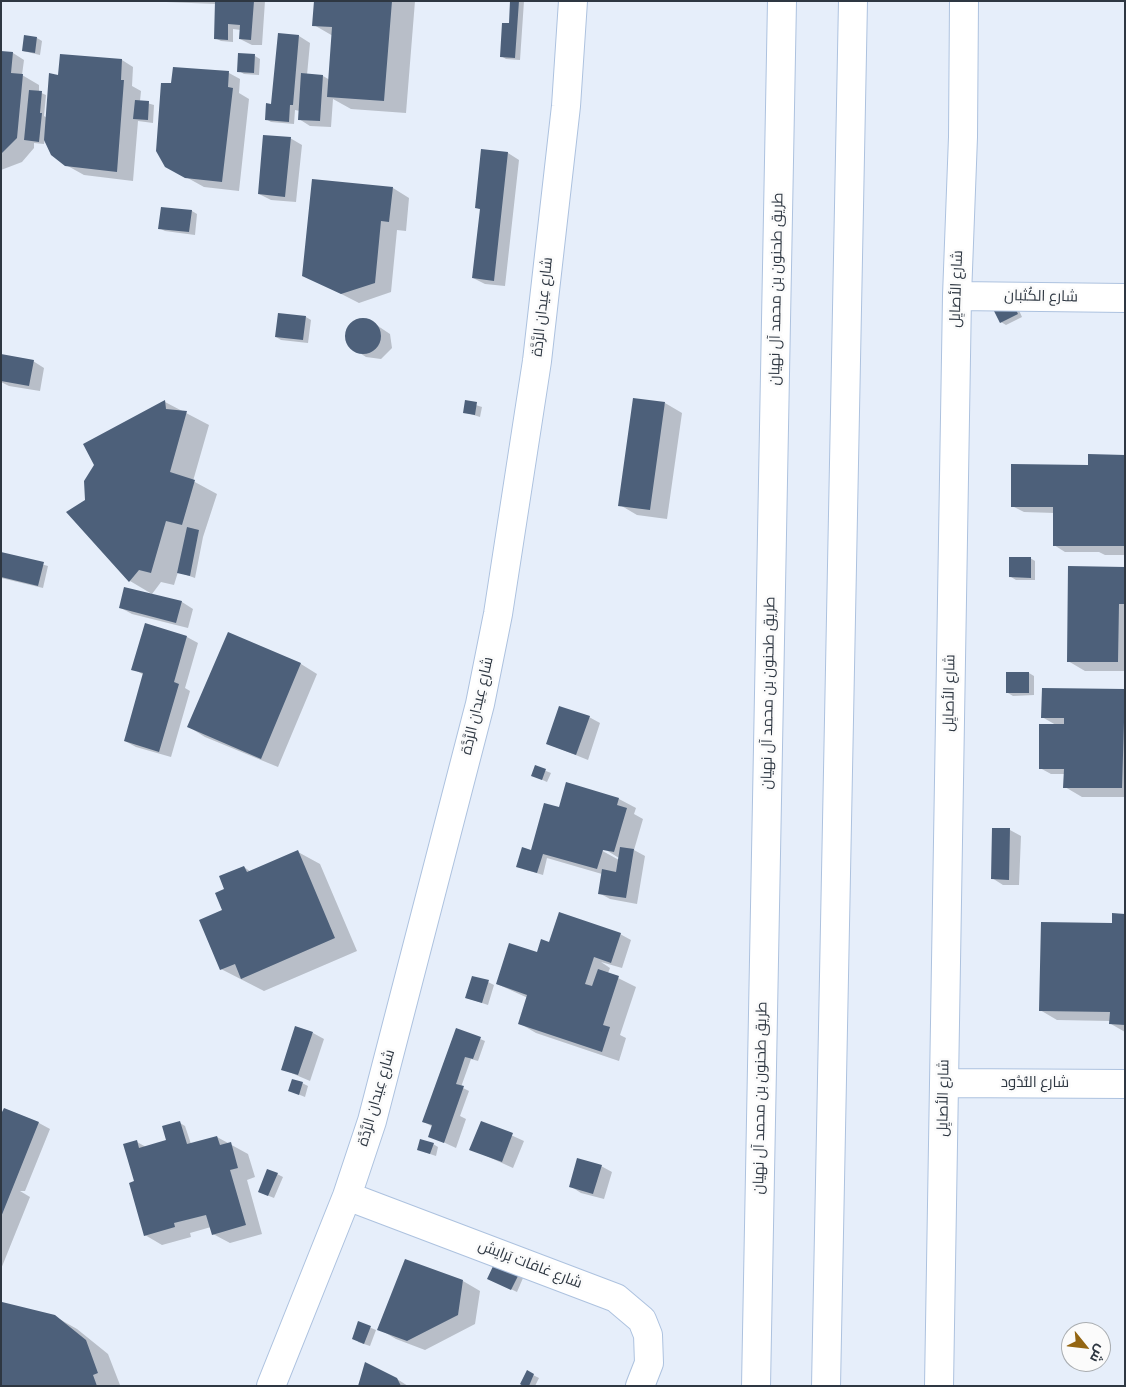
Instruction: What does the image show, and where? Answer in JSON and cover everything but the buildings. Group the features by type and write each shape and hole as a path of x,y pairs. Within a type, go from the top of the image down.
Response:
{"street":[{"name":"شارع عِيدان الرَّدَّة","path":"271,1386 347,1196 372,1122 480,704 498,614 537,361 566,106 572,1"},
{"path":"826,1386 853,1"},
{"name":"شارع الأصايِل","path":"939,1386 956,296 963,136 964,1"},
{"name":"طريق طحنون بن محمد آل نهيان","path":"756,1386 778,9"},
{"name":"شارع الكُثبان","path":"956,296 1125,298"},
{"name":"شارع النُّدُود","path":"944,1082 1125,1084"},
{"name":"شارع غافات بَرايش","path":"347,1196 616,1298 642,1320 648,1334 649,1363 640,1386"}]}
